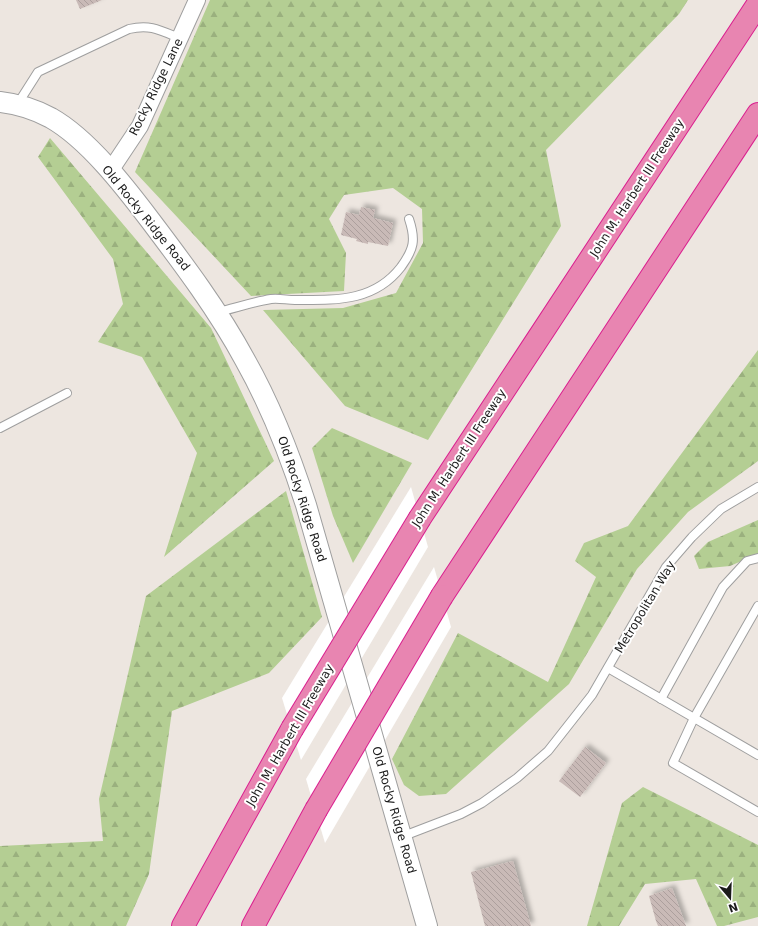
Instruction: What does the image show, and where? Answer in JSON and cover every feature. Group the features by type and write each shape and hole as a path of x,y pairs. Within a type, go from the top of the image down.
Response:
{"highway":[{"name":"John M. Harbert III Freeway","path":"183,926 292,729 420,518 758,4"},
{"path":"253,926 316,810 442,596 758,114"}],"street":[{"name":"Rocky Ridge Lane","path":"110,171 140,126 197,0"},
{"name":"Old Rocky Ridge Road","path":"9,103 52,119 80,141 110,171 185,265 218,312 246,360 265,398 295,470 327,576 427,926"}],"lane":[{"path":"9,103 38,72 129,29 142,26 154,28 179,38"},
{"path":"218,312 271,299 336,300 358,296 374,290 393,277 408,257 413,247 414,233 409,219"},
{"path":"0,428 67,393"},
{"name":"Metropolitan Way","path":"401,837 461,814 482,803 517,778 548,751 592,695 666,567 692,537 721,509 758,487"},
{"path":"661,699 723,587 747,561 758,558"},
{"path":"758,606 694,718 673,763 758,812"},
{"path":"608,668 758,755"}],"green space":[{"path":"210,0 688,0 679,14 546,150 561,226 428,440 345,406 263,310 343,308 396,293 423,243 422,209 393,188 344,195 329,219 346,253 344,291 251,296 135,172"},
{"path":"50,138 211,328 274,461 164,557 197,453 142,357 98,342 123,304 113,259 38,157"},
{"path":"758,350 758,461 688,512 637,569 569,684 446,794 419,796 404,785 392,759 458,633 548,682 596,577 575,561 584,543 628,526"},
{"path":"332,428 412,463 353,563 333,516 312,448"},
{"path":"286,491 322,617 269,673 172,711 149,874 126,926 0,926 0,846 103,841 99,799 146,596"},
{"path":"758,520 758,554 730,566 699,569 694,556 708,542"},
{"path":"643,787 758,845 758,917 724,926 717,926 696,879 645,884 619,926 587,926 622,803"}],"pier":[{"path":"411,487 428,547 301,760 282,698"},
{"path":"434,567 451,627 325,843 306,779"}],"building":[{"path":"76,0 102,0 80,9"},
{"path":"361,207 375,210 373,218 393,223 388,246 368,242 368,244 356,241 357,239 341,235 346,212 359,215"},
{"path":"585,747 606,763 580,797 559,781"},
{"path":"513,861 531,926 485,926 471,872"},
{"path":"672,888 686,926 658,926 649,896"}]}
